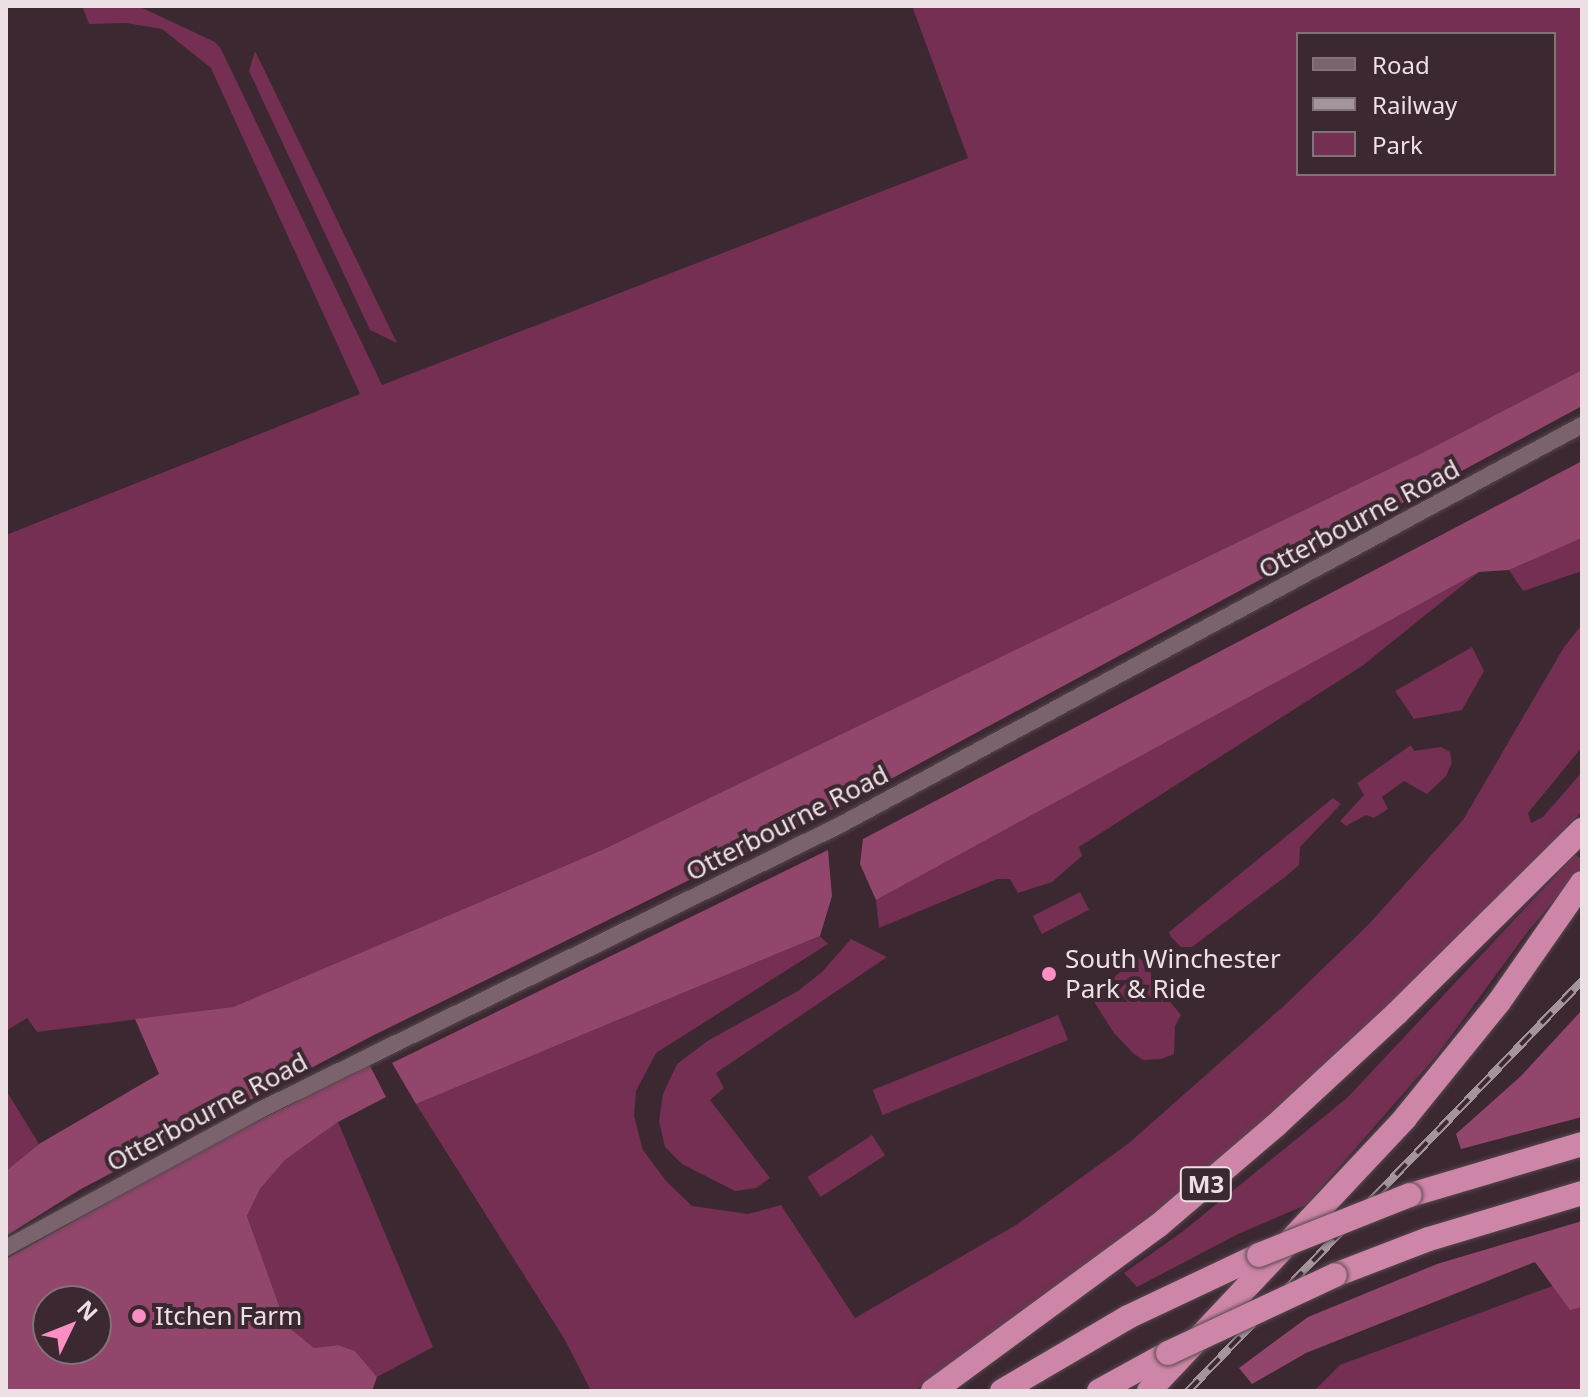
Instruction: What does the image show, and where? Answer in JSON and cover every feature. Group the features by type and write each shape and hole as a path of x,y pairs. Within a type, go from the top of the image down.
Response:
{"highway":[{"name":"M3","path":"933,1391 1158,1226 1275,1126 1397,1013 1582,830"},
{"path":"1149,1391 1405,1118 1499,1002 1582,883"},
{"path":"1002,1391 1128,1317 1259,1255 1410,1195 1582,1144"},
{"path":"1099,1391 1168,1353 1335,1275 1429,1239 1582,1193"}],"street":[{"name":"Otterbourne Road","path":"6,1248 282,1099 842,824 1582,425"}],"green space":[{"path":"82,6 138,6 215,42 221,49 382,385 968,158 912,6 1582,6 1582,370 1422,453 602,850 233,1007 37,1032 27,1018 6,1031 6,535 360,394 211,68 162,29 126,23 89,24"},
{"path":"255,51 397,343 370,330 249,71"},
{"path":"1582,538 1582,571 1523,591 1509,570"},
{"path":"1479,572 1362,666 1079,847 1082,856 1052,882 1018,893 1010,879 997,879 879,928 876,900"},
{"path":"1582,625 1582,747 1528,813 1531,823 1543,817 1582,772 1582,811 1513,885 1343,1049 1233,1149 1106,1254 914,1391 591,1391 565,1340 416,1104 820,936 828,944 656,1053 636,1091 634,1116 643,1150 666,1181 692,1206 748,1214 781,1205 855,1318 1016,1225 1129,1143 1286,1004 1368,925 1463,820 1564,647"},
{"path":"1472,647 1484,671 1462,710 1414,719 1395,691"},
{"path":"1411,745 1414,751 1441,747 1450,752 1452,762 1446,776 1427,794 1404,781 1382,797 1388,809 1374,818 1366,815 1346,826 1340,821 1364,795 1357,783"},
{"path":"1333,798 1341,804 1300,847 1299,865 1192,947 1181,947 1171,937 1169,932"},
{"path":"1575,855 1582,858 1582,868 1529,930 1437,1055 1306,1205 1238,1234 1137,1287 1124,1273 1182,1232 1347,1098"},
{"path":"1080,892 1089,910 1042,934 1033,916"},
{"path":"851,939 887,957 716,1073 724,1088 710,1100 770,1178 756,1188 735,1191 682,1164 665,1147 659,1121 663,1094 677,1064 709,1040 798,991 822,972"},
{"path":"1138,957 1150,967 1152,980 1181,1015 1175,1026 1174,1054 1161,1059 1143,1060 1133,1053 1114,1033 1091,997"},
{"path":"1058,1015 1068,1040 883,1115 873,1090"},
{"path":"6,1090 39,1144 6,1171"},
{"path":"338,1122 433,1347 377,1377 355,1351 338,1345 314,1348 286,1325 247,1216 260,1189 285,1160"},
{"path":"872,1135 885,1155 820,1197 807,1177"},
{"path":"1582,1275 1582,1391 1314,1391 1340,1365"}],"shaded area":[{"path":"1582,370 1582,406 850,801 372,1036 81,1189 6,1236 6,1171 39,1144 159,1074 135,1019 233,1007 602,850 1422,453"},
{"path":"1582,461 1582,538 1509,570 1479,572 876,900 860,864 863,839"},
{"path":"828,850 832,896 820,936 416,1104 392,1063"},
{"path":"1582,1010 1582,1117 1461,1149 1456,1134 1521,1076"},
{"path":"369,1064 386,1097 338,1122 285,1160 260,1189 247,1216 286,1325 314,1348 338,1345 355,1351 377,1377 372,1391 6,1391 6,1259 205,1148"},
{"path":"1582,1221 1582,1307 1570,1310 1535,1262 1306,1353 1252,1384 1239,1368 1308,1317 1437,1264"}],"railway":[{"path":"1188,1391 1582,981"}],"place":[{"name":"South Winchester Park & Ride","path":"1049,974"},
{"name":"Itchen Farm","path":"139,1316"}]}
